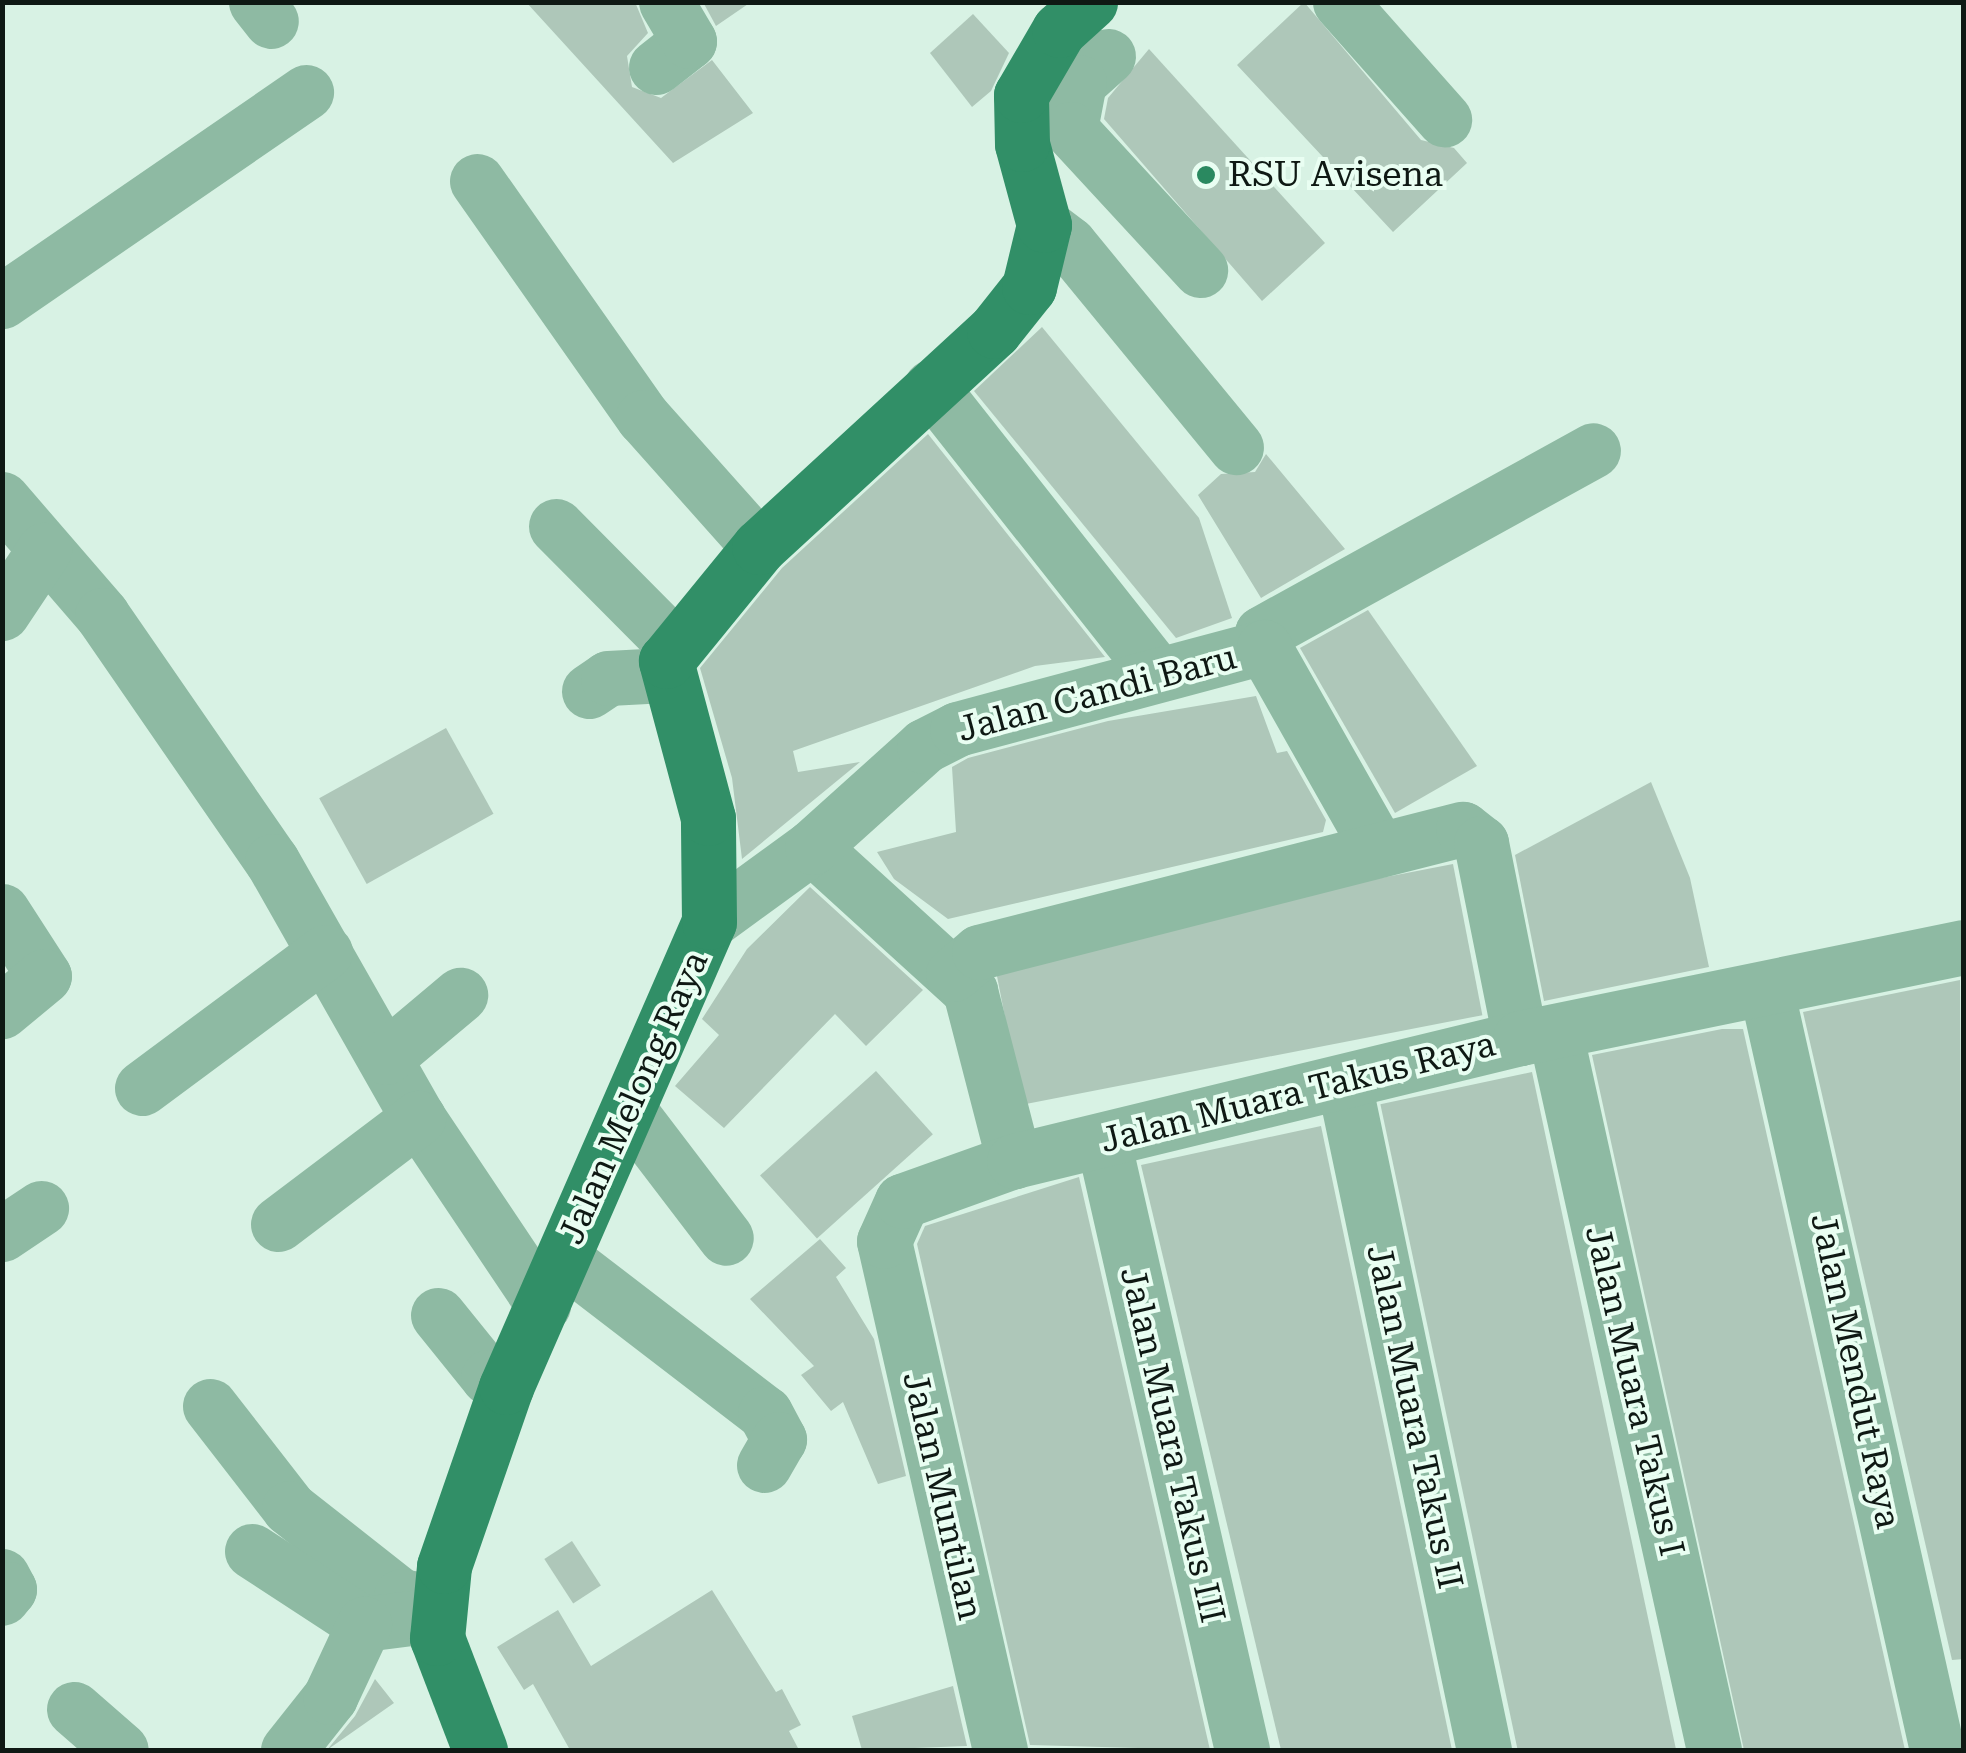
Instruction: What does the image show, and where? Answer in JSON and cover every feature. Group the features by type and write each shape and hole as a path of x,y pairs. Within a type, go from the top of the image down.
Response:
{"main road":[{"path":"669,660 759,546 1016,308 1039,265 1042,214 1022,144 1021,95 1059,30 1090,2"},
{"name":"Jalan Melong Raya","path":"435,1609 506,1386 630,1112 709,922 708,818 669,660"},
{"path":"435,1609 480,1750"}],"street":[{"path":"656,67 689,40 666,2"},
{"path":"1340,2 1444,119"},
{"path":"1108,56 1079,82 1070,129 1200,270"},
{"path":"2,301 306,92"},
{"path":"1113,176 1090,196 1042,214 1236,447"},
{"path":"477,182 643,417 759,546"},
{"path":"931,387 1158,674"},
{"path":"1264,648 1262,633 1593,450"},
{"path":"556,526 669,660 608,678 589,691"},
{"path":"2,612 19,534"},
{"path":"19,534 113,630 325,952 418,1118 553,1282 765,1413 779,1438 764,1465"},
{"name":"Jalan Candi Baru","path":"709,922 812,847 924,746 957,728 1264,648 1376,845"},
{"name":"Jalan Muara Takus I","path":"1376,845 1453,829 1481,842 1537,1035 1714,1750"},
{"path":"953,974 980,952 1376,845"},
{"path":"812,847 970,990 1014,1162"},
{"path":"2,911 44,976 2,1011"},
{"name":"Jalan Muara Takus Raya","path":"884,1241 902,1201 1014,1162 1537,1035 1768,993 1964,947"},
{"path":"142,1088 325,952"},
{"name":"Jalan Mendut Raya","path":"1768,993 1936,1750"},
{"path":"386,1057 460,994"},
{"name":"Jalan Muara Takus II","path":"1344,1083 1484,1750"},
{"path":"630,1112 726,1238"},
{"path":"278,1224 418,1118"},
{"name":"Jalan Muara Takus III","path":"1103,1140 1242,1750"},
{"name":"Jalan Muntilan","path":"884,1241 1000,1750"},
{"path":"438,1315 488,1377 506,1386"},
{"path":"210,1406 289,1508 401,1596 435,1609"},
{"path":"252,1550 364,1624 435,1609"},
{"path":"2,1576 9,1588 2,1598"},
{"path":"288,1750 330,1697 364,1624"},
{"path":"74,1710 121,1750"}],"building":[{"path":"526,2 635,2 648,33 627,56 632,87 661,98 712,60 753,113 673,163"},
{"path":"703,2 751,2 716,26"},
{"path":"1304,2 1421,140 1454,148 1467,163 1393,232 1237,65"},
{"path":"973,14 1009,53 991,91 972,107 930,53"},
{"name":"RSU Avisena","path":"1149,49 1325,243 1262,301 1104,119 1108,98"},
{"path":"1042,327 1199,518 1232,618 1176,638 974,391"},
{"path":"928,434 1105,657 1035,666 793,751 798,772 860,762 742,859 732,778 700,668 782,568"},
{"path":"1266,454 1345,549 1261,598 1198,495 1221,474 1255,472"},
{"path":"1368,610 1477,766 1395,813 1300,648"},
{"path":"1256,696 1277,753 1287,751 1326,820 1323,832 948,919 894,879 877,852 956,832 952,767 968,758 1108,721"},
{"path":"446,728 494,814 367,884 319,798"},
{"path":"1651,782 1690,878 1709,967 1544,1001 1515,855"},
{"path":"1453,864 1482,1015 1022,1105 993,953"},
{"path":"810,887 923,990 866,1046 835,1014 724,1128 675,1086 719,1035 702,1019 747,949"},
{"path":"1960,980 1964,1659 1952,1660 1803,1012"},
{"path":"1722,1029 1743,1029 1905,1750 1744,1750 1592,1055"},
{"path":"876,1071 933,1134 817,1239 760,1175"},
{"path":"1532,1072 1676,1750 1518,1750 1380,1104"},
{"path":"1321,1126 1452,1750 1281,1750 1141,1165"},
{"path":"1079,1177 1210,1750 1030,1745 917,1244 925,1226"},
{"path":"820,1239 846,1268 836,1277 874,1339 906,1476 878,1484 843,1402 831,1411 801,1375 814,1366 750,1299"},
{"path":"572,1541 601,1585 573,1603 544,1559"},
{"path":"712,1590 776,1692 782,1689 801,1725 789,1731 799,1750 570,1750 533,1684 524,1690 497,1647 558,1610 591,1666"},
{"path":"375,1679 394,1703 327,1750 355,1716"},
{"path":"953,1686 967,1746 862,1750 852,1716"}],"place":[{"name":"RSU Avisena","path":"1206,175"}]}
